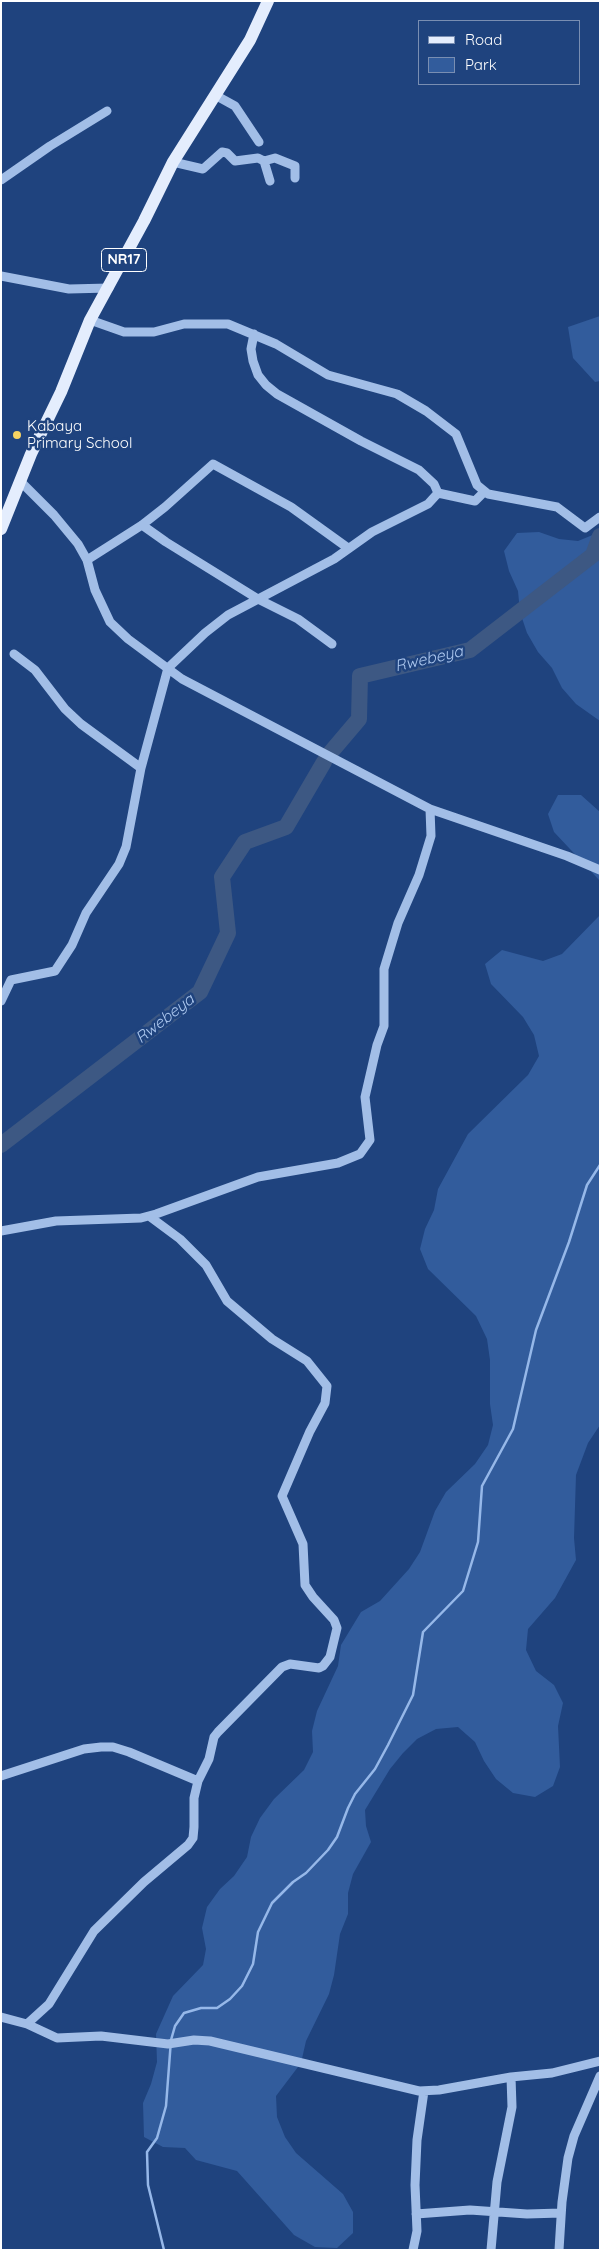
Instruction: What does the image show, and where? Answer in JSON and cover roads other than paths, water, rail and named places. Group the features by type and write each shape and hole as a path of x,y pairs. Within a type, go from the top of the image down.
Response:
{"main road":[{"name":"NR17","path":"1,529 31,454 61,392 90,320 109,288 173,162 250,40 268,1"}],"street":[{"path":"215,95 235,106 259,142"},
{"path":"1,180 50,146 106,111"},
{"path":"173,162 203,169 222,152 227,153 235,161 258,158 264,161 275,158 295,166 295,178"},
{"path":"264,161 270,181"},
{"path":"1,276 69,289 109,288"},
{"path":"90,320 124,332 154,332 184,324 207,322 228,324 254,334 276,344 328,375 397,394 426,411 456,434 477,485 484,492 557,507 585,528 600,517"},
{"path":"254,334 253,361 258,375 272,390 361,441 419,470 434,484 438,493"},
{"path":"87,560 142,525 213,464 291,507 348,548"},
{"path":"20,481 54,515 78,544 87,560 97,596 110,622 128,639 182,679 430,809 567,856 600,870"},
{"path":"438,493 475,501 484,492"},
{"path":"1,980 11,980 55,971 72,945 86,913 119,864 126,848 141,768 168,668 220,621 334,558 372,532 428,504 438,493"},
{"path":"142,525 258,599 298,619 332,644"},
{"path":"14,654 35,670 65,709 81,724 141,768"},
{"path":"1,1231 56,1221 127,1219 149,1216 258,1177 338,1163 360,1154 370,1140 365,1097 377,1045 384,1026 384,969 400,917 419,875 431,836 430,809"},
{"path":"1,1001 11,980"},
{"path":"27,2024 49,2004 94,1931 144,1882 188,1845 193,1838 194,1798 198,1781 209,1759 214,1737 276,1672 290,1664 319,1668 324,1666 330,1657 336,1624 305,1585 303,1544 282,1496 310,1431 325,1403 327,1386 306,1362 272,1339 227,1301 206,1265 180,1239 149,1216"},
{"path":"1,1776 84,1749 107,1747 129,1752 198,1781"},
{"path":"1,2017 27,2024 57,2038 101,2036 172,2044 194,2040 210,2041 400,2087 424,2091 512,2077 552,2073 600,2061"},
{"path":"558,2250 568,2158 574,2136 600,2076"},
{"path":"491,2250 497,2182 512,2107 512,2077"},
{"path":"413,2250 417,2231 417,2140 424,2091"},
{"path":"416,2214 470,2210 494,2213 561,2213"}],"waterway":[{"name":"Rwebeya","path":"331,752 359,719 360,676 470,650 593,555 600,536"},
{"name":"Rwebeya","path":"1,1145 200,992 228,933 222,877 245,842 286,827 324,762"},
{"path":"164,2250 148,2185 147,2152 157,2138 166,2106 171,2040 175,2026 184,2013 201,2008 217,2008 230,1999 242,1986 253,1964 258,1932 272,1903 293,1882 306,1873 328,1850 337,1837 355,1794 375,1769 413,1695 423,1632 463,1591 478,1542 482,1486 513,1429 536,1330 569,1242 587,1185 600,1165"}],"place":[{"name":"Kabaya Primary School","path":"17,435"}]}
